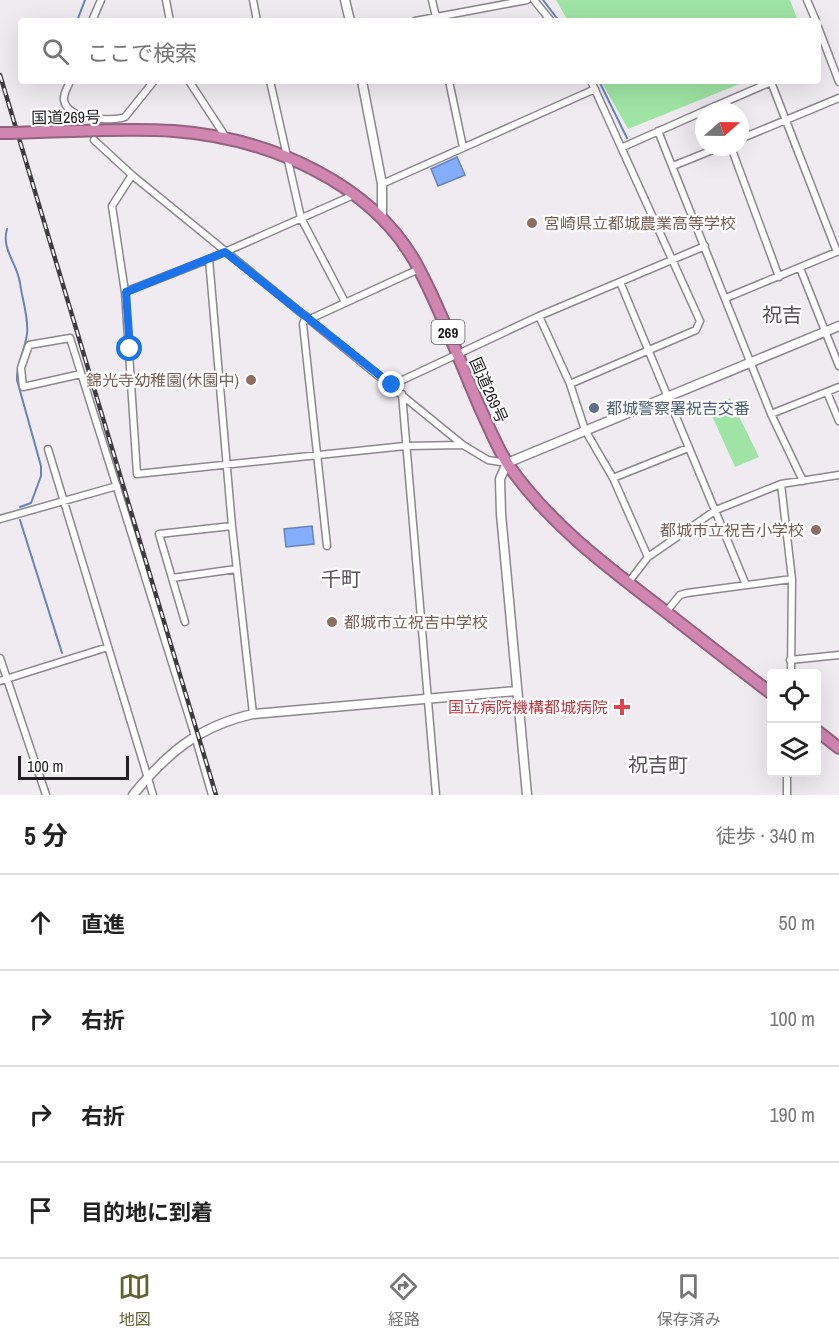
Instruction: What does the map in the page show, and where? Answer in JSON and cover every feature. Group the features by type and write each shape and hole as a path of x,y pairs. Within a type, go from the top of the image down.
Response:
{"highway":[{"name":"国道269号","path":"5,133 176,131 228,139 290,160 357,194 400,238 419,269 507,464 534,499 559,526 628,583 767,691"},
{"path":"821,734 839,748"}],"street":[{"path":"93,18 101,0"},
{"path":"166,0 169,18"},
{"path":"253,0 256,18"},
{"path":"345,0 349,18"},
{"path":"432,0 436,18"},
{"path":"441,18 527,0"},
{"path":"534,0 549,18"},
{"path":"807,0 815,18"},
{"path":"821,35 839,82"},
{"path":"831,62 839,59"},
{"path":"69,84 64,98 66,107 75,114 92,119 125,117 152,84"},
{"path":"191,84 228,139"},
{"path":"271,84 290,160 301,218 345,302"},
{"path":"363,84 382,184 382,218"},
{"path":"450,84 462,147"},
{"path":"570,384 696,330 700,326 700,321 674,259 592,84"},
{"path":"731,102 767,84"},
{"path":"726,298 838,252 772,84"},
{"path":"382,184 595,89"},
{"path":"749,135 839,98"},
{"path":"623,147 695,115"},
{"path":"658,131 771,414 803,481"},
{"path":"93,140 225,252 392,385 463,445 488,460 507,464 839,326"},
{"path":"673,166 698,156"},
{"path":"734,156 779,276"},
{"path":"132,175 112,207 126,292 137,474 405,446 463,445"},
{"path":"126,292 209,259 357,194"},
{"path":"392,385 539,316 705,246"},
{"path":"209,259 226,466 253,714"},
{"path":"800,267 839,366"},
{"path":"327,546 303,324 308,317 419,269"},
{"path":"620,282 746,585"},
{"path":"539,316 570,384 585,430 613,478 648,557"},
{"path":"81,374 23,387 21,368 29,345 70,338 212,795"},
{"path":"771,414 839,387"},
{"path":"828,392 839,421"},
{"path":"402,394 426,699 436,795"},
{"path":"613,478 688,448"},
{"path":"48,449 153,795"},
{"path":"507,464 500,479 516,691 527,795"},
{"path":"628,583 648,557 716,510 781,484 839,476"},
{"path":"781,484 792,579 790,669"},
{"path":"0,519 117,486"},
{"path":"185,622 159,534 232,526"},
{"path":"172,578 236,569"},
{"path":"666,612 680,595 687,593 792,579"},
{"path":"3,680 108,647"},
{"path":"790,660 839,655"},
{"path":"0,658 3,680 46,795"},
{"path":"133,795 147,777 184,743 220,723 253,714 516,691"},
{"path":"787,795 788,777"}],"green space":[{"path":"556,0 790,0 797,18 566,18"},
{"path":"603,84 740,84 628,129"},
{"path":"730,398 759,457 735,467 708,407"}],"water":[{"path":"457,157 465,175 438,186 431,169"},
{"path":"312,526 314,544 286,547 284,529"}],"waterway":[{"path":"78,18 85,0"},
{"path":"543,0 557,18"},
{"path":"600,84 627,138"},
{"path":"7,229 6,243 18,276 27,322 26,340 17,380 41,466 41,476 31,503 20,507"},
{"path":"20,520 62,653"}],"railway":[{"path":"0,75 216,795"}],"place":[{"name":"宮崎県立都城農業高等学校","path":"532,223"},
{"name":"錦光寺幼稚園(休園中)","path":"251,380"},
{"name":"都城警察署祝吉交番","path":"594,408"},
{"name":"都城市立祝吉小学校","path":"816,530"},
{"name":"都城市立祝吉中学校","path":"332,622"},
{"name":"国立病院機構都城病院","path":"622,707"}],"district":[{"name":"祝吉","path":"782,314"},
{"name":"千町","path":"341,578"},
{"name":"祝吉町","path":"658,764"}],"route":[{"path":"130,349 126,292 225,252 392,385"}]}
